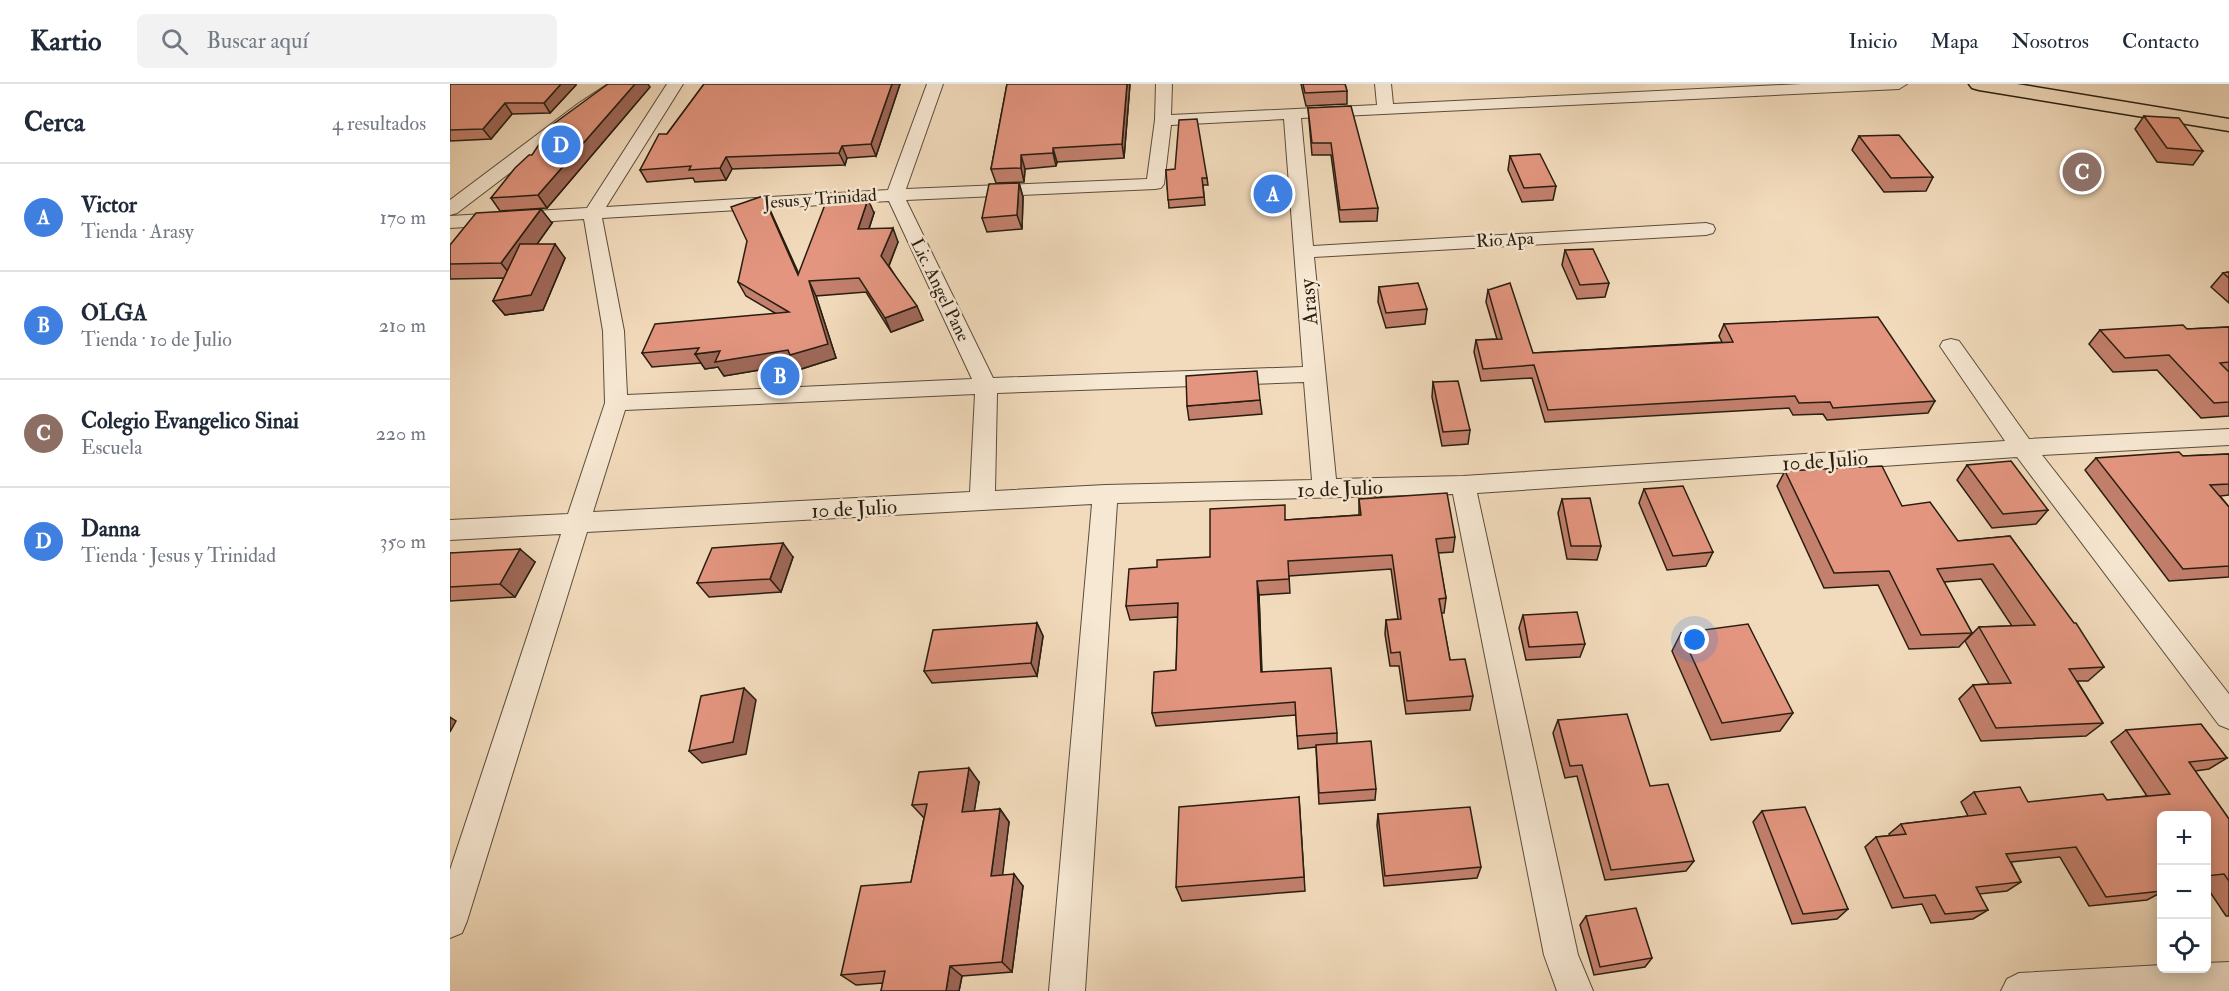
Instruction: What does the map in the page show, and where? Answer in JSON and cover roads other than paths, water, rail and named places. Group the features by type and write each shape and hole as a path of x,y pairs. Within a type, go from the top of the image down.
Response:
{"main road":[{"path":"1979,84 2229,125"}],"street":[{"path":"450,209 585,106 619,84"},
{"path":"450,921 616,403 618,370 611,303 592,214 675,84"},
{"path":"895,195 935,84"},
{"path":"1164,84 1163,120 1899,84"},
{"path":"1383,84 1386,110"},
{"name":"Arasy","path":"1292,115 1325,490"},
{"name":"Jesus y Trinidad","path":"450,222 895,195 1155,184 1163,120"},
{"name":"Lic. Angel Pane","path":"895,195 986,386 982,502"},
{"name":"Rio Apa","path":"1304,252 1706,229"},
{"path":"1951,346 2023,448 2229,716"},
{"path":"616,403 1315,374"},
{"name":"10 de Julio","path":"450,530 1105,494 1325,490 1463,484 2229,437"},
{"path":"1463,484 1561,956 1575,991"},
{"path":"1067,991 1105,494"},
{"path":"2019,991 2229,979"}],"place":[{"name":"Danna","path":"561,145"},
{"name":"Colegio Evangelico Sinai","path":"2082,172"},
{"name":"Victor","path":"1273,194"},
{"name":"OLGA","path":"780,376"}]}
